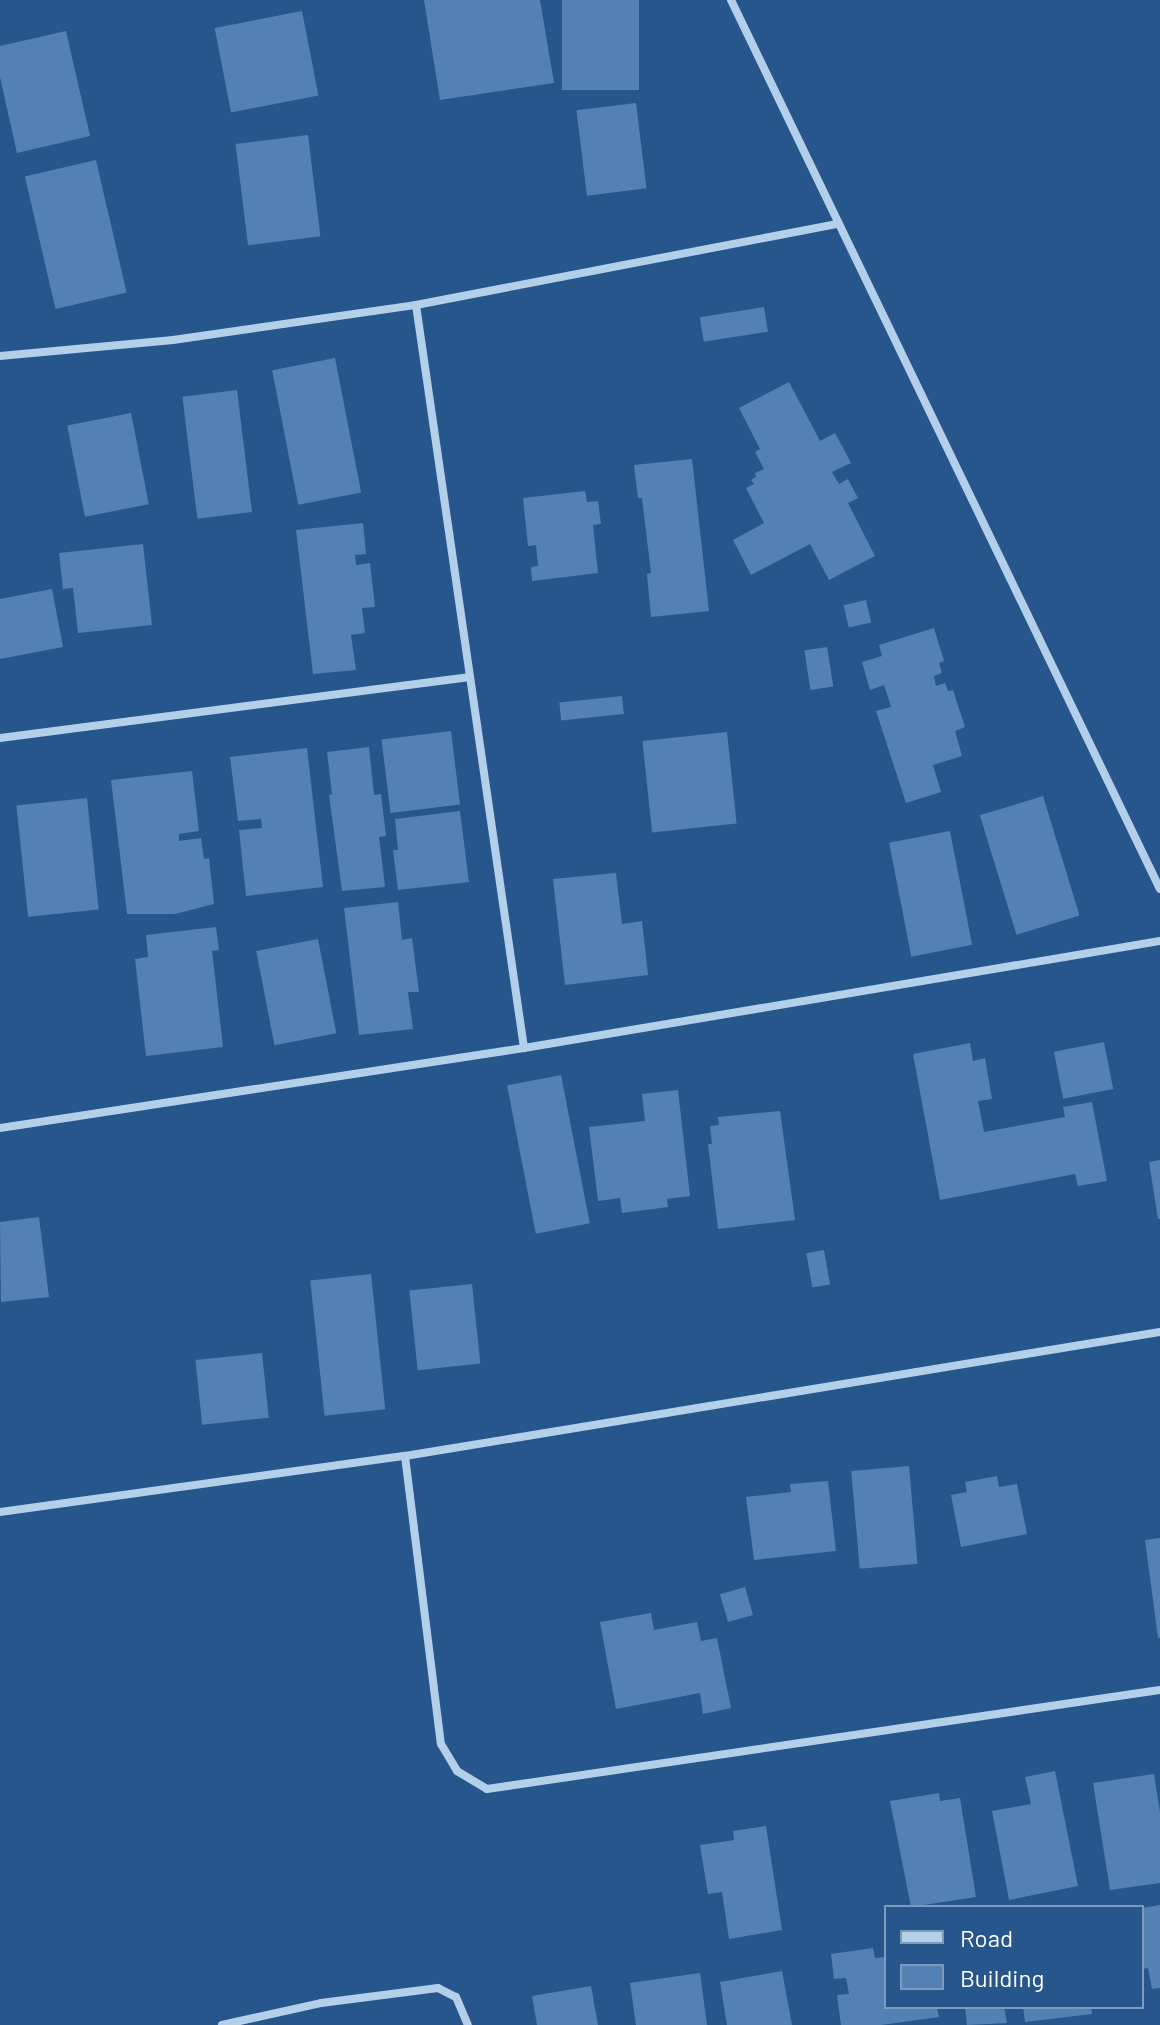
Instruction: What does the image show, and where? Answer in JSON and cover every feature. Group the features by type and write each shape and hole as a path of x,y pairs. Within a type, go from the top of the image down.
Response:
{"street":[{"path":"731,0 836,224 1160,889"},
{"path":"0,356 173,340 416,305 836,224"},
{"path":"416,305 524,1048"},
{"path":"0,738 470,677"},
{"path":"0,1128 524,1048 1160,941"},
{"path":"0,1512 405,1456 1160,1332"},
{"path":"405,1456 441,1744 457,1771 487,1789 1160,1690"},
{"path":"222,2025 321,2003 438,1988 456,1997 468,2025"}],"building":[{"path":"424,0 540,0 554,83 440,100"},
{"path":"562,0 639,0 639,90 562,90"},
{"path":"302,11 318,95 231,112 215,28"},
{"path":"66,31 90,136 17,153 0,77 0,46"},
{"path":"636,103 646,188 587,196 576,110"},
{"path":"308,135 320,236 248,245 236,144"},
{"path":"96,160 127,293 55,309 25,176"},
{"path":"764,307 768,332 704,342 700,317"},
{"path":"335,358 361,492 298,505 272,370"},
{"path":"789,382 820,441 835,433 851,463 832,472 839,484 848,479 858,498 848,503 875,556 829,580 810,544 751,575 733,540 764,523 746,488 754,484 751,480 756,477 755,473 764,469 755,452 760,449 739,408"},
{"path":"237,390 252,512 197,519 182,397"},
{"path":"131,413 149,504 85,517 67,425"},
{"path":"692,459 709,611 651,617 647,574 651,573 642,498 638,498 634,465"},
{"path":"585,491 587,502 598,501 601,524 593,525 598,573 532,581 531,567 538,566 536,545 528,546 523,498"},
{"path":"363,523 366,554 355,555 356,565 370,563 375,607 362,608 365,633 351,635 356,670 313,674 296,530"},
{"path":"143,544 152,625 78,633 73,588 63,589 59,553"},
{"path":"52,589 63,647 0,659 0,599"},
{"path":"866,600 871,622 849,628 844,605"},
{"path":"934,628 944,661 939,663 942,673 934,676 936,686 945,683 948,691 953,690 965,727 955,731 962,756 933,765 941,792 906,803 876,711 891,707 884,685 870,690 862,662 882,656 879,645"},
{"path":"827,647 833,687 811,690 804,651"},
{"path":"622,696 624,714 561,720 559,703"},
{"path":"451,731 460,804 391,813 382,740"},
{"path":"727,732 737,823 652,832 642,741"},
{"path":"369,747 374,795 381,794 386,836 379,837 385,887 342,891 329,795 332,794 327,752"},
{"path":"307,748 323,887 246,896 239,830 262,828 261,819 238,821 230,757"},
{"path":"192,771 199,831 179,834 179,841 201,838 204,859 209,858 214,904 175,914 127,914 111,780"},
{"path":"1043,796 1080,916 1016,935 980,815"},
{"path":"87,798 99,909 28,917 16,805"},
{"path":"460,811 469,882 398,890 393,850 398,850 395,819"},
{"path":"950,831 972,945 911,957 889,843"},
{"path":"616,873 622,924 642,921 648,975 565,985 553,879"},
{"path":"398,902 402,940 412,938 419,992 408,992 413,1029 359,1035 344,908"},
{"path":"216,927 219,950 212,951 223,1047 146,1056 135,959 148,957 146,935"},
{"path":"318,939 336,1033 274,1045 256,951"},
{"path":"1104,1042 1113,1089 1063,1099 1054,1052"},
{"path":"970,1043 973,1061 985,1058 992,1099 978,1101 984,1132 1065,1117 1063,1107 1092,1102 1107,1181 1078,1186 1075,1174 940,1200 913,1054"},
{"path":"561,1075 590,1223 536,1234 507,1085"},
{"path":"678,1090 690,1196 667,1199 668,1207 622,1213 620,1198 598,1201 589,1127 645,1121 642,1094"},
{"path":"780,1111 795,1220 718,1229 708,1144 712,1144 710,1126 719,1125 718,1117"},
{"path":"1160,1160 1160,1219 1158,1219 1149,1162"},
{"path":"39,1217 49,1297 1,1302 0,1222"},
{"path":"824,1250 830,1284 812,1288 806,1253"},
{"path":"371,1274 385,1409 325,1416 310,1280"},
{"path":"472,1284 480,1364 418,1370 409,1291"},
{"path":"262,1353 269,1418 202,1425 195,1360"},
{"path":"909,1466 918,1564 860,1569 851,1471"},
{"path":"997,1476 999,1487 1017,1484 1027,1534 961,1547 951,1495 967,1492 965,1482"},
{"path":"828,1481 836,1551 754,1560 746,1497 791,1492 790,1484"},
{"path":"1160,1538 1160,1638 1158,1638 1145,1540"},
{"path":"745,1587 753,1615 728,1622 720,1594"},
{"path":"651,1613 654,1630 697,1622 701,1641 717,1638 731,1708 703,1714 700,1693 616,1709 600,1622"},
{"path":"1055,1771 1078,1886 1009,1900 992,1811 1031,1804 1025,1777"},
{"path":"1154,1774 1160,1812 1160,1883 1110,1890 1093,1783"},
{"path":"939,1793 940,1801 960,1798 976,1897 911,1905 890,1801"},
{"path":"766,1826 782,1930 729,1939 722,1892 708,1894 700,1845 734,1840 733,1831"},
{"path":"1160,1905 1160,1988 1152,1989 1148,1968 1144,1969 1144,1908"},
{"path":"873,1948 875,1958 884,1957 884,2009 937,2009 939,2017 881,2025 841,2025 837,1995 849,1994 846,1978 834,1979 831,1954"},
{"path":"782,1971 792,2025 727,2025 720,1982"},
{"path":"700,1973 707,2025 636,2025 630,1983"},
{"path":"591,1986 598,2025 537,2025 532,1996"},
{"path":"965,2009 1004,2009 1007,2023 967,2025"},
{"path":"1023,2009 1091,2009 1092,2014 1025,2022"}]}
